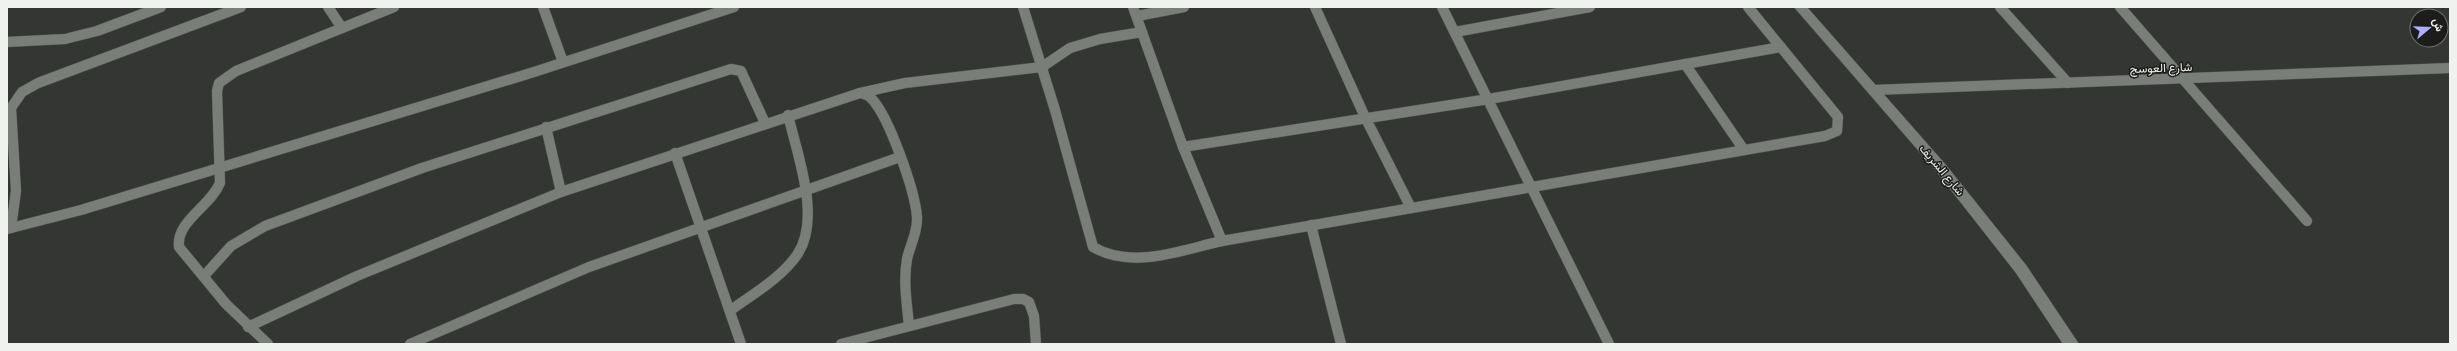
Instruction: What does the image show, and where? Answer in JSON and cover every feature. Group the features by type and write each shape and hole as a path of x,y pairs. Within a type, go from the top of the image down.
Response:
{"main road":[{"name":"شارع الشريف","path":"1800,7 1941,168 2021,269 2071,344"}],"street":[{"path":"7,42 65,39 97,31 161,7"},
{"path":"242,7 38,83 22,90 15,96 11,108 16,191 9,229 81,210 737,8"},
{"path":"328,7 342,28"},
{"path":"268,344 248,327 226,304 179,247 178,237 186,224 216,195 220,183 221,166 217,92 219,83 236,71 394,7"},
{"path":"1023,7 1093,247 1108,257 1137,258 1312,225 1825,136 1837,131 1839,126 1838,117 1748,7"},
{"path":"1184,7 1135,11 1183,147 1222,241"},
{"path":"1315,7 1365,117 1411,208"},
{"path":"1442,7 1489,99 1609,344"},
{"path":"1455,32 1590,7"},
{"path":"2000,7 2068,83"},
{"path":"2120,7 2185,79 2307,221"},
{"path":"546,8 563,62"},
{"path":"248,327 357,276 561,192 788,115 860,93 906,83 1042,68 1070,48 1100,39 1142,32"},
{"path":"1183,147 1365,117 1489,99 1781,47"},
{"path":"1684,64 1744,150"},
{"path":"204,276 226,249 260,228 422,168 731,68 741,71 765,123"},
{"name":"شارع العوسج","path":"1873,90 2450,68"},
{"path":"860,93 870,97 879,109 900,157 916,206 917,218 907,260 906,287 909,326"},
{"path":"732,310 754,294 797,254 808,228 809,213 805,190 788,115"},
{"path":"546,127 561,192"},
{"path":"675,153 732,310 741,344"},
{"path":"410,344 589,267 900,157"},
{"path":"1312,225 1341,344"},
{"path":"840,344 1014,299 1023,299 1029,302 1034,316 1036,344"}]}
